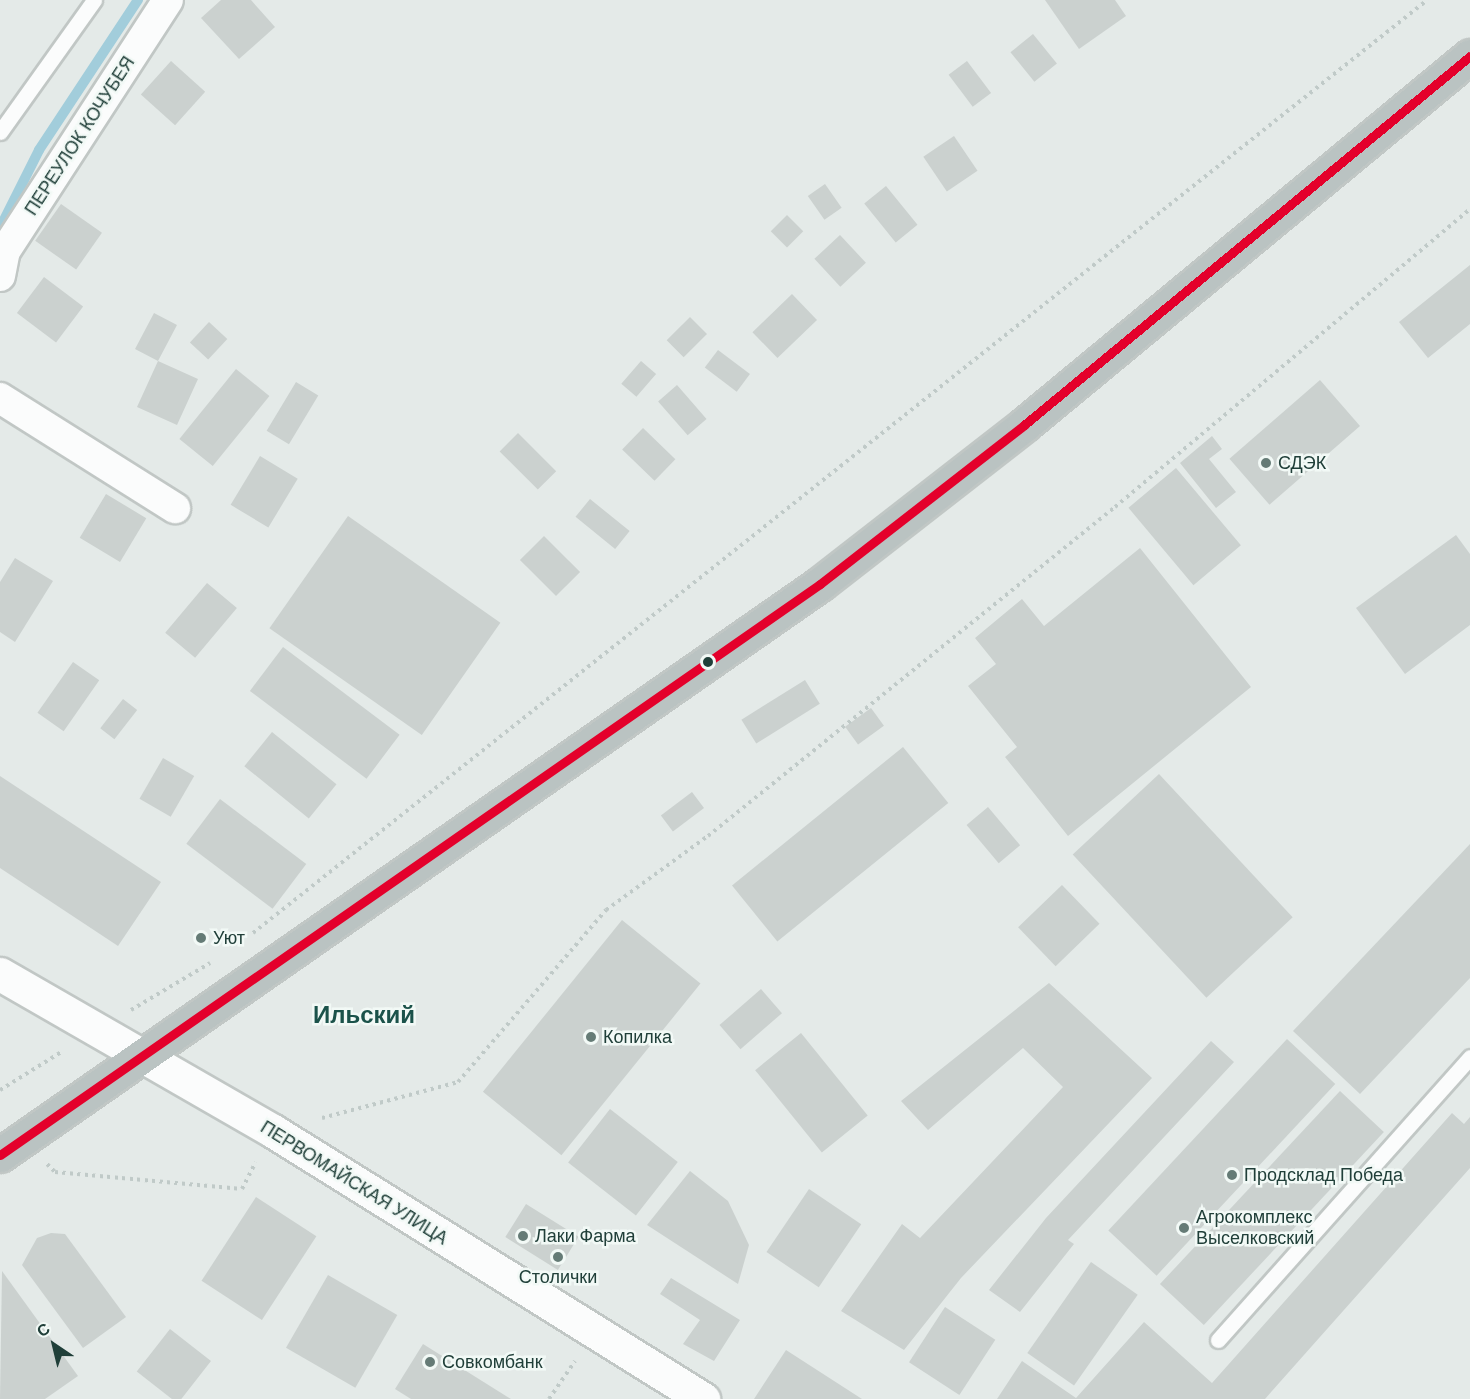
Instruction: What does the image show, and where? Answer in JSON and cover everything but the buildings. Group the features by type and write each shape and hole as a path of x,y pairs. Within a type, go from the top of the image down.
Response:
{"highway":[{"path":"12,1147 145,1058 820,584 1024,425 1470,56"}],"street":[{"name":"ПЕРЕУЛОК КОЧУБЕЯ","path":"0,276 5,251 168,0"},
{"path":"0,398 175,508"},
{"name":"ПЕРВОМАЙСКАЯ УЛИЦА","path":"0,974 94,1032 145,1058 273,1131 703,1399"}],"lane":[{"path":"0,132 94,0"},
{"path":"1218,1340 1470,1057"}],"path":[{"path":"248,937 1427,0"},
{"path":"12,1147 55,1172 242,1189 273,1131 458,1082 606,910 708,836 1115,507 1470,209"},
{"path":"0,1090 220,957"},
{"path":"549,1399 594,1333"}],"waterway":[{"path":"0,228 39,150 138,0"}],"transit line":[{"path":"0,1155 820,584 1024,425 1470,56"}],"place":[{"name":"СДЭК","path":"1266,463"},
{"name":"Уют","path":"201,938"},
{"name":"Копилка","path":"591,1037"},
{"name":"Продсклад Победа","path":"1232,1175"},
{"name":"Агрокомплекс Выселковский","path":"1184,1228"},
{"name":"Лаки Фарма","path":"523,1236"},
{"name":"Столички","path":"558,1257"},
{"name":"Совкомбанк","path":"430,1362"}],"district":[{"name":"Ильский","path":"364,1015"}]}
